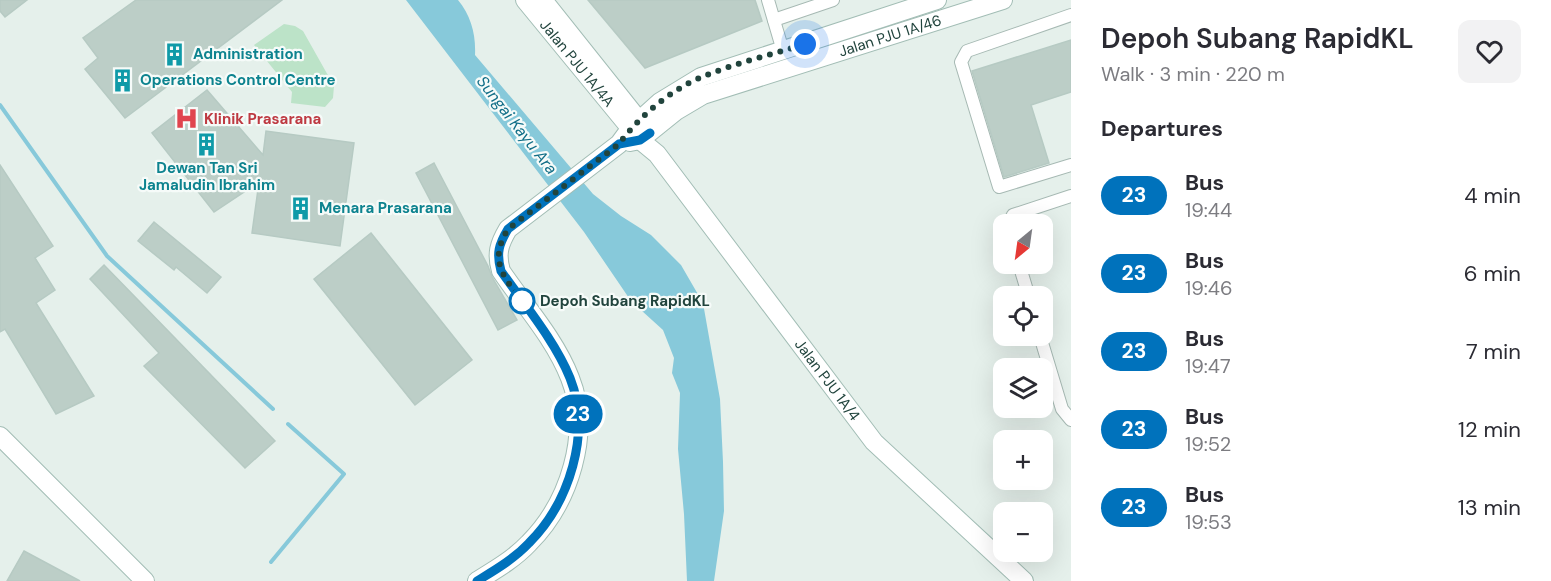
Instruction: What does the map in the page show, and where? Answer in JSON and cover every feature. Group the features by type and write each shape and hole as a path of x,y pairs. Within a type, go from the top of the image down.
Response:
{"street":[{"name":"Jalan PJU 1A/4A","path":"525,0 640,131"},
{"name":"Jalan PJU 1A/4A","path":"543,0 626,103 640,131"},
{"path":"768,0 783,51"},
{"path":"774,20 833,0"},
{"name":"Jalan PJU 1A/46","path":"640,131 657,106 701,77 937,0"},
{"name":"Jalan PJU 1A/46","path":"640,131 703,95 1002,0"},
{"path":"1071,15 967,51 961,62 999,187 1071,165"},
{"path":"626,103 657,106"},
{"path":"477,581 515,556 545,525 566,485 576,452 578,432 575,397 565,367 501,271 497,257 498,249 508,229 616,146 640,131"},
{"name":"Jalan PJU 1A/4","path":"640,131 874,442 1024,581"},
{"path":"1016,214 1071,196"},
{"path":"1043,346 1062,409 1071,420"},
{"path":"0,436 145,581"}],"green space":[{"path":"284,24 295,26 303,31 334,86 333,98 325,107 291,103 292,92 254,45"}],"water":[{"name":"Sungai Kayu Ara","path":"406,0 458,0 472,26 475,55 593,194 621,216 651,235 681,265 703,303 720,399 723,462 724,511 714,581 687,581 678,449 680,393 672,373 674,358 663,330 631,301 584,232"}],"building":[{"path":"0,0 27,0 5,17 0,11"},
{"name":"Administration","path":"136,0 282,0 125,118 85,69 98,58 83,38"},
{"path":"588,0 755,0 762,21 645,68"},
{"path":"1071,40 1071,92 1031,105 1049,163 1004,177 972,71"},
{"path":"207,90 263,155 266,131 354,143 340,246 252,233 259,182 214,212 152,133"},
{"path":"434,163 492,277 517,320 498,330 416,173"},
{"path":"0,165 53,246 35,258 55,290 36,303 94,396 56,414 5,329 0,332"},
{"path":"154,222 221,277 207,293 176,267 174,270 138,241"},
{"path":"371,233 472,360 415,405 314,279"},
{"path":"104,265 275,441 245,468 144,366 159,353 90,279"},
{"path":"24,551 80,581 7,581"}],"waterway":[{"path":"0,105 107,256 273,409"},
{"path":"271,562 344,474 288,424"}],"bus line":[{"name":"23","path":"477,581 515,556 545,525 566,485 576,452 578,432 578,412 571,380 551,343 501,271 497,257 498,249 508,229 619,144 640,140 650,133"}],"place":[{"name":"Administration","path":"175,54"},
{"name":"Operations Control Centre","path":"122,80"},
{"name":"Klinik Prasarana","path":"186,119"},
{"name":"Dewan Tan Sri Jamaludin Ibrahim","path":"207,144"},
{"name":"Menara Prasarana","path":"301,208"},
{"name":"Depoh Subang RapidKL","path":"522,301"}],"route":[{"path":"522,301 501,271 497,257 498,249 508,229 619,144 630,129 672,94 701,77 805,44"}]}
